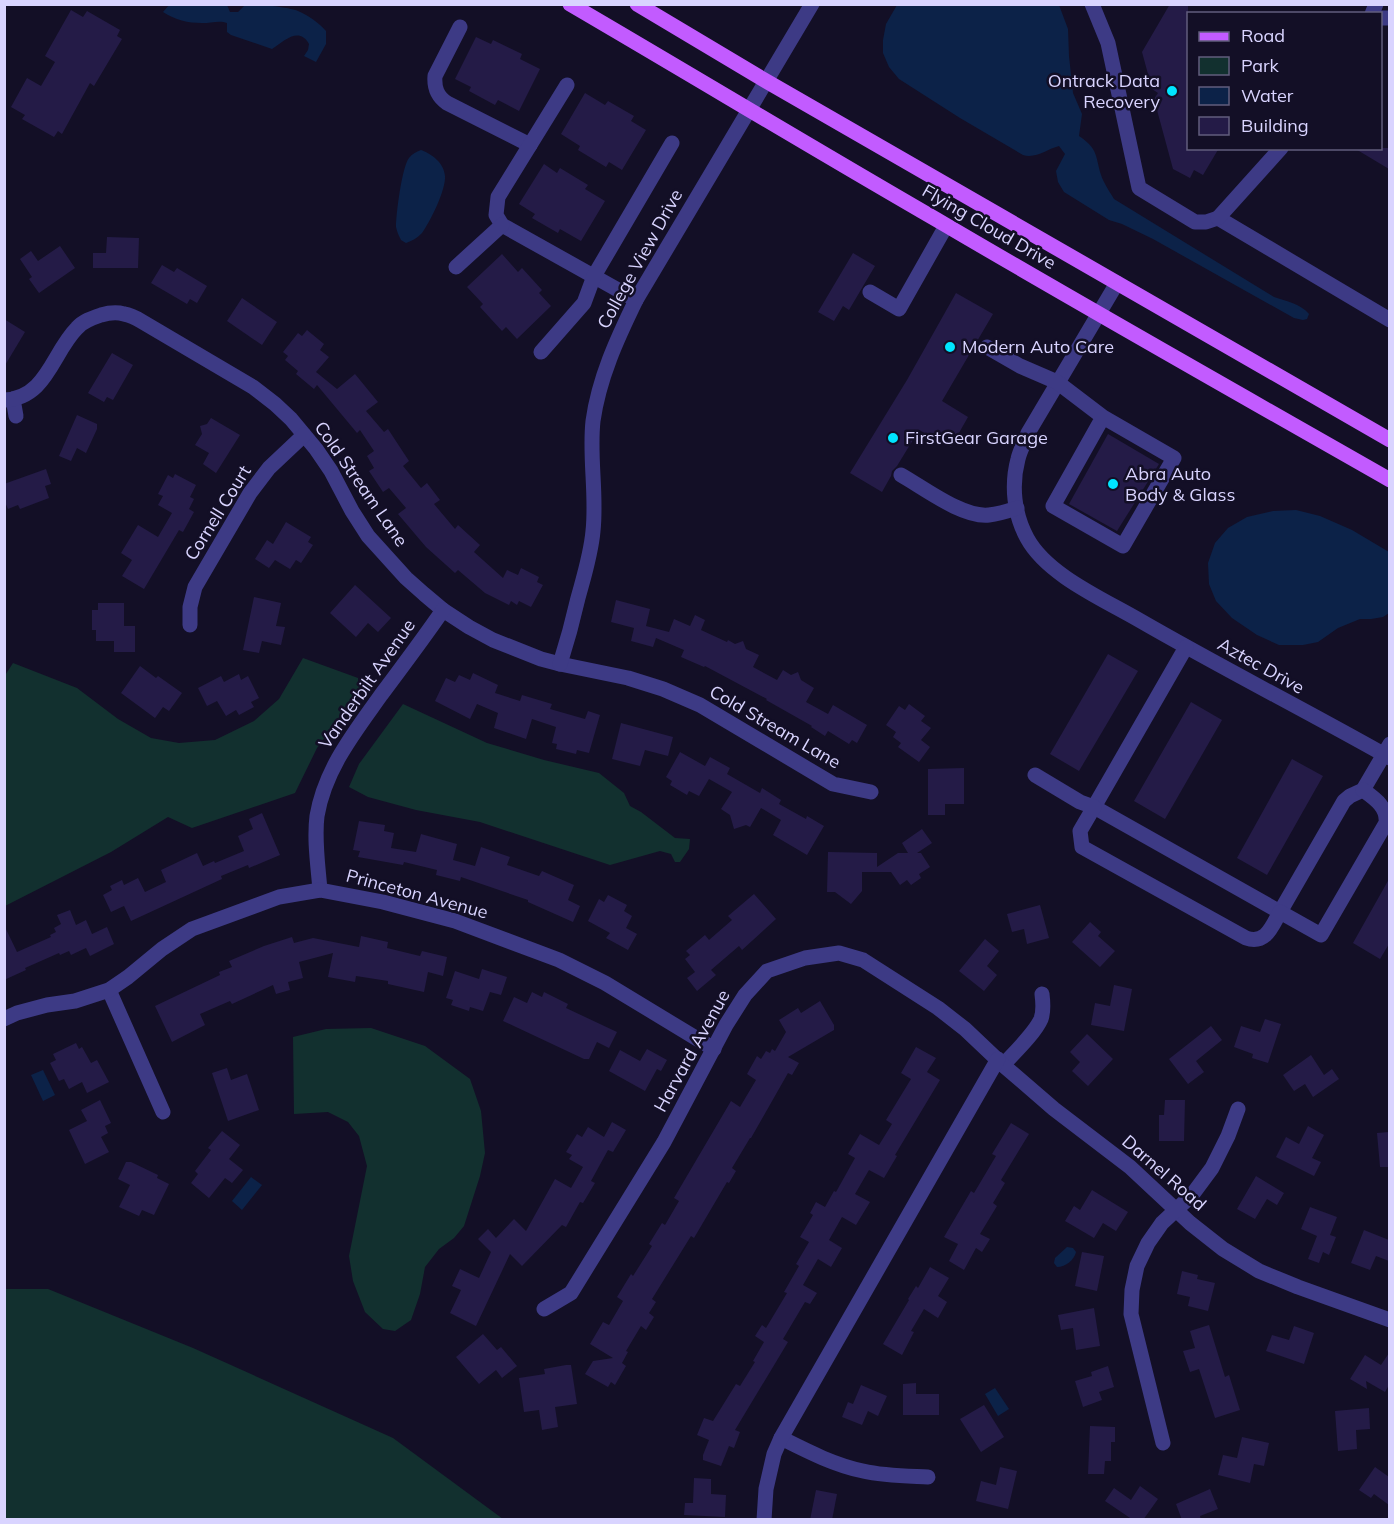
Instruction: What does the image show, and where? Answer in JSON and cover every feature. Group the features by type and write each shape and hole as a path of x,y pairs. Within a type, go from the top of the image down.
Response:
{"main road":[{"name":"Flying Cloud Drive","path":"570,4 946,226 1389,480"},
{"name":"Flying Cloud Drive","path":"638,4 766,81 1389,440"}],"street":[{"name":"College View Drive","path":"560,664 588,562 593,531 593,421 600,387 615,342 636,300 812,4"},
{"path":"1092,4 1108,43 1139,188 1195,222 1206,222 1218,218 1279,150"},
{"path":"460,27 435,76 437,92 447,103 530,145"},
{"path":"567,85 498,197 496,215 502,225 636,300"},
{"path":"541,352 585,303 594,276 672,143"},
{"path":"1218,218 1389,320"},
{"path":"456,267 502,225"},
{"path":"870,292 899,309 946,226"},
{"name":"Aztec Drive","path":"1117,283 1057,382 1028,434 1018,458 1013,486 1027,539 1044,560 1065,578 1186,647 1387,752"},
{"name":"Cold Stream Lane","path":"16,416 9,399 22,396 37,387 77,327 90,318 106,314 124,314 141,321 253,387 275,404 291,419 331,471 368,536 406,578 443,610 469,627 520,651 560,664 628,678 663,689 700,705 834,784 871,792"},
{"path":"987,347 1020,366 1057,382 1103,417 1174,458 1123,546 1053,506 1103,417"},
{"name":"Cornell Court","path":"190,625 190,606 195,587 250,493 269,468 304,435"},
{"path":"901,475 973,514 989,515 1017,508"},
{"name":"Vanderbilt Avenue","path":"320,890 316,844 317,816 333,767 346,743 443,610"},
{"path":"1186,647 1080,831 1082,847 1246,938 1252,940 1263,938 1268,933 1344,801 1363,790 1387,752"},
{"path":"1035,775 1321,935 1386,823 1387,816 1384,808 1363,790"},
{"name":"Princeton Avenue","path":"4,1019 17,1013 109,990 192,929 279,897 320,890 382,902 455,921 559,960 605,983 714,1048"},
{"name":"Harvard Avenue","path":"544,1309 570,1293 664,1142 726,1025 745,994 767,971 805,958 839,953 863,960 938,1008 966,1029 1001,1062"},
{"path":"109,990 163,1112"},
{"path":"764,1520 766,1489 780,1438 1001,1062 1041,1020 1042,994"},
{"name":"Darnel Road","path":"1001,1062 1054,1109 1130,1167 1190,1223 1222,1249 1259,1270 1298,1287 1389,1320"},
{"path":"1163,1443 1131,1314 1132,1290 1137,1266 1148,1243 1162,1223 1192,1195 1212,1168 1238,1109"},
{"path":"780,1438 830,1461 863,1471 928,1478"}],"green space":[{"path":"303,658 358,678 360,689 317,748 295,793 192,828 168,817 111,852 5,906 4,677 13,663 77,688 118,719 151,738 179,743 215,740 254,721 279,699"},
{"path":"403,704 487,743 599,773 624,793 630,806 675,838 690,839 689,849 680,862 675,862 671,854 660,851 610,865 480,822 416,810 368,797 349,787 359,764"},
{"path":"371,1028 425,1046 470,1079 481,1111 485,1153 464,1226 454,1238 439,1249 425,1267 420,1294 411,1320 395,1331 383,1329 365,1312 353,1281 349,1256 367,1166 359,1136 348,1122 328,1112 294,1114 293,1037 326,1029"},
{"path":"5,1289 48,1289 193,1348 393,1438 503,1519 5,1519"}],"water":[{"path":"170,4 227,5 230,12 238,12 245,5 272,6 293,10 317,22 326,31 326,44 316,62 304,56 309,44 301,36 286,39 272,49 231,35 227,32 227,23 192,22 172,17 163,12"},
{"path":"897,5 1059,5 1068,29 1073,93 1082,114 1079,136 1094,152 1101,175 1114,199 1274,297 1302,308 1309,314 1307,319 1294,318 1153,239 1109,220 1064,192 1058,182 1056,171 1065,154 1059,146 1037,155 1023,155 899,79 889,67 883,53 886,24"},
{"path":"421,150 440,163 444,171 445,182 437,206 422,233 406,243 401,240 396,227 400,191 406,163 414,153"},
{"path":"1296,510 1320,516 1352,530 1389,552 1389,613 1383,617 1360,619 1338,628 1318,642 1303,645 1279,645 1257,635 1232,618 1216,601 1209,584 1208,563 1215,543 1228,528 1247,517 1273,511"},
{"path":"43,1070 55,1095 43,1101 31,1075"},
{"path":"251,1177 262,1185 242,1210 232,1201"},
{"path":"1067,1247 1073,1248 1075,1255 1066,1264 1057,1267 1054,1263 1055,1258"},
{"path":"995,1388 1009,1409 998,1416 985,1394"}],"building":[{"name":"Ontrack Data Recovery","path":"1170,4 1188,4 1187,150 1218,150 1203,175 1194,170 1190,178 1173,169 1154,99 1158,93 1152,89 1142,52"},
{"path":"71,10 83,17 87,11 120,30 117,36 122,39 94,86 90,83 62,134 58,131 54,137 22,119 25,115 11,107 27,78 41,86 55,62 45,56"},
{"path":"476,37 491,44 493,40 522,54 520,59 540,69 519,111 498,100 495,105 469,91 471,87 455,79"},
{"path":"585,93 605,105 608,101 634,116 631,121 646,130 622,170 609,162 606,167 578,150 580,146 561,134"},
{"path":"1389,148 1389,169 1357,150"},
{"path":"544,164 557,173 560,168 588,185 585,189 605,201 581,241 560,229 558,233 532,218 535,214 519,204"},
{"path":"107,237 139,238 138,268 93,268 93,253 106,253"},
{"path":"60,246 75,268 39,293 29,279 32,277 20,259 31,251 38,261"},
{"path":"853,253 875,266 849,310 843,306 834,321 818,312"},
{"path":"502,254 518,272 522,268 542,290 539,293 551,306 517,339 506,327 502,331 480,307 483,304 467,287"},
{"path":"162,265 174,272 177,268 207,286 197,303 190,299 187,304 151,283"},
{"path":"956,293 993,314 942,401 968,417 951,447 919,430 892,471 882,492 850,473 907,380"},
{"path":"242,298 277,322 262,345 227,321"},
{"path":"4,319 25,332 4,367"},
{"path":"307,330 324,344 320,350 329,357 316,372 337,389 355,374 378,402 366,411 384,432 388,429 409,461 403,466 421,488 427,483 440,500 434,504 455,529 458,525 480,545 474,552 503,578 507,570 518,575 521,568 539,577 537,582 543,585 531,607 519,601 517,605 511,601 509,605 485,593 458,570 455,573 426,547 398,514 406,508 389,488 383,492 369,471 374,468 367,456 374,451 360,430 357,433 317,385 314,389 296,374 298,371 285,360 288,356 283,352 298,333 302,336"},
{"path":"112,353 133,365 113,400 107,397 104,402 88,393"},
{"path":"77,415 97,424 97,429 86,453 77,448 71,461 59,456"},
{"path":"211,418 240,435 216,473 203,464 209,453 195,445 202,434 200,426 207,424"},
{"name":"Abra Auto Body & Glass","path":"1108,434 1159,464 1117,531 1069,504"},
{"path":"46,469 51,484 45,486 49,498 20,509 18,505 8,509 4,500 4,484"},
{"path":"175,474 196,485 190,497 194,499 189,509 194,512 183,532 179,530 144,589 122,576 132,560 121,553 138,525 158,537 172,513 158,505 163,496 158,494 168,475 173,478"},
{"path":"286,522 311,537 308,542 313,545 301,563 296,560 290,569 275,560 269,568 255,559 267,540 273,544"},
{"path":"355,585 391,618 378,632 368,623 356,637 330,613"},
{"path":"254,597 281,603 276,626 285,627 281,645 262,641 259,653 243,650"},
{"path":"616,600 650,609 646,626 669,632 674,619 690,626 695,615 705,620 701,630 727,642 728,640 735,644 743,641 746,649 759,655 753,667 777,680 783,670 791,675 798,672 801,680 814,688 806,702 828,714 833,705 867,725 857,743 852,740 849,744 828,731 825,736 767,699 705,666 681,657 684,650 656,638 653,647 631,641 634,628 611,622"},
{"path":"98,603 124,603 124,626 135,626 135,652 114,652 114,641 96,641 96,630 92,630 92,610 98,610"},
{"path":"1108,654 1138,671 1079,771 1050,754"},
{"path":"140,666 182,693 169,711 163,707 155,718 121,693"},
{"path":"473,673 498,685 495,693 520,701 522,695 552,704 550,709 585,719 588,711 600,715 589,753 577,750 576,754 556,749 557,744 552,743 556,727 532,719 526,739 494,728 498,713 477,704 470,719 435,701 446,678 455,682 459,675 470,680"},
{"path":"239,674 241,680 248,676 259,698 251,702 254,707 239,715 236,710 226,716 217,701 207,706 198,688 221,676 224,682"},
{"path":"1191,702 1222,720 1165,819 1134,801"},
{"path":"909,704 925,716 921,721 931,728 921,740 930,747 919,762 898,747 901,743 893,737 896,732 886,725 899,706 905,710"},
{"path":"621,723 673,737 668,756 645,750 640,766 612,759"},
{"path":"680,752 705,766 710,757 730,768 727,774 760,793 762,788 781,800 779,804 824,826 807,855 773,835 781,820 761,808 750,827 746,825 734,829 730,815 721,809 732,792 709,779 699,796 689,791 687,795 670,785 672,781 666,777"},
{"path":"1292,759 1323,776 1267,875 1237,858"},
{"path":"964,768 964,804 945,804 945,815 928,815 928,769"},
{"path":"262,813 280,855 249,868 248,865 221,876 222,879 131,921 124,906 111,912 103,895 112,890 110,886 122,880 124,885 138,878 145,892 166,882 161,870 197,853 203,866 244,851 238,836 253,829 249,819"},
{"path":"359,821 385,825 384,831 394,833 391,848 416,852 421,834 457,844 453,860 475,866 481,847 510,857 507,865 539,876 542,871 574,885 568,900 580,906 573,922 528,900 461,877 460,881 436,875 437,870 404,862 403,865 358,857 360,851 353,850"},
{"path":"922,829 932,843 917,853 921,853 930,867 919,874 921,878 911,885 907,880 900,885 891,872 862,872 862,891 851,904 835,892 827,892 828,852 877,853 877,867 898,853 908,853 902,843"},
{"path":"1389,879 1389,944 1380,959 1353,943"},
{"path":"754,894 776,919 742,950 739,946 711,970 716,975 697,991 687,978 695,972 685,959 690,955 686,951 705,935 709,940 732,920 728,916"},
{"path":"608,895 627,905 624,911 632,916 626,928 637,934 628,950 606,938 610,933 588,921 599,899 604,902"},
{"path":"1040,905 1049,938 1027,944 1024,929 1012,932 1007,914"},
{"path":"70,910 76,925 86,920 92,934 107,927 114,944 90,956 86,948 71,955 69,951 60,955 59,953 4,980 4,925 17,952 51,937 50,935 56,932 54,928 61,924 57,915"},
{"path":"1090,922 1101,932 1098,936 1115,951 1100,967 1072,942"},
{"path":"361,936 388,942 387,948 420,956 422,951 447,957 443,976 428,972 424,992 388,984 388,981 356,976 355,982 328,977 333,953 299,962 303,978 288,982 290,990 276,994 273,985 232,1004 230,1001 200,1014 205,1025 172,1042 155,1006 220,975 219,972 232,967 229,961 264,946 292,937 294,943 313,938 359,947"},
{"path":"985,939 999,951 987,966 997,975 984,991 959,971"},
{"path":"482,969 507,977 501,995 490,992 483,1011 470,1007 469,1011 451,1005 453,1000 446,998 455,971 479,979"},
{"path":"1114,985 1132,989 1124,1031 1091,1025 1095,1003 1110,1006"},
{"path":"532,992 542,997 544,992 568,1004 566,1008 617,1032 609,1048 597,1042 589,1059 584,1059 503,1021 514,997 527,1003"},
{"path":"820,1001 834,1025 834,1030 788,1057 799,1063 792,1075 788,1073 732,1168 736,1171 729,1183 727,1182 694,1238 691,1236 652,1299 656,1302 649,1313 654,1317 646,1330 641,1326 626,1351 628,1352 622,1363 626,1366 615,1385 611,1382 608,1387 585,1374 593,1361 613,1358 590,1344 603,1322 609,1325 623,1301 617,1297 652,1246 649,1244 662,1223 665,1225 679,1201 674,1198 731,1101 740,1107 756,1080 747,1074 757,1056 761,1059 766,1051 770,1053 772,1049 775,1051 786,1032 779,1020 798,1008 801,1013"},
{"path":"1265,1019 1281,1024 1268,1063 1252,1058 1253,1054 1234,1047 1241,1026 1260,1032"},
{"path":"1211,1026 1222,1040 1196,1061 1204,1072 1188,1084 1169,1059"},
{"path":"1087,1034 1113,1059 1088,1086 1072,1071 1080,1062 1070,1052"},
{"path":"76,1043 79,1049 82,1047 91,1063 97,1060 109,1082 87,1093 82,1082 69,1089 64,1079 59,1081 50,1063 56,1060 53,1054"},
{"path":"916,1047 936,1058 927,1072 940,1080 895,1155 897,1156 884,1178 869,1170 855,1194 870,1202 856,1225 842,1217 829,1240 842,1248 831,1267 818,1259 803,1285 817,1293 810,1304 805,1302 783,1339 788,1342 735,1430 740,1432 734,1448 729,1446 721,1466 703,1460 709,1440 697,1435 704,1418 713,1421 736,1384 740,1386 755,1362 753,1361 764,1342 755,1336 762,1325 766,1328 787,1293 784,1292 799,1266 796,1264 809,1242 800,1237 813,1215 810,1213 816,1202 825,1207 834,1191 836,1192 855,1158 848,1154 860,1134 879,1145 892,1124 886,1120 911,1079 901,1073"},
{"path":"647,1049 667,1060 661,1071 657,1069 645,1091 609,1071 620,1050 640,1061"},
{"path":"1311,1055 1324,1075 1332,1069 1339,1079 1313,1097 1305,1084 1294,1091 1283,1075"},
{"path":"227,1068 231,1080 247,1074 259,1110 228,1121 212,1073"},
{"path":"100,1100 111,1123 105,1126 108,1133 101,1137 109,1152 85,1164 69,1130 87,1121 81,1110"},
{"path":"1165,1100 1185,1100 1184,1141 1159,1141 1159,1115 1164,1115"},
{"path":"612,1122 626,1130 613,1152 608,1150 591,1181 595,1183 583,1203 580,1202 566,1227 562,1225 522,1266 510,1254 476,1326 450,1313 461,1290 452,1286 460,1269 479,1278 491,1252 478,1239 488,1229 496,1238 514,1219 526,1231 555,1179 571,1188 583,1167 569,1159 572,1155 566,1152 577,1134 582,1137 588,1127 604,1137"},
{"path":"1011,1123 1029,1134 1001,1180 1005,1183 993,1203 997,1206 980,1234 990,1239 982,1252 976,1248 964,1270 949,1261 958,1244 944,1237 971,1191 974,1193 996,1156 992,1154"},
{"path":"1308,1126 1324,1135 1312,1158 1321,1162 1314,1176 1276,1157 1286,1137 1299,1144"},
{"path":"222,1131 240,1145 229,1159 243,1170 232,1183 225,1178 209,1198 191,1183 198,1174 195,1171 211,1150 208,1148"},
{"path":"1389,1132 1389,1167 1380,1167 1377,1133"},
{"path":"126,1162 131,1162 158,1175 157,1178 169,1184 154,1215 142,1210 139,1216 119,1207 130,1185 118,1179"},
{"path":"1256,1176 1284,1193 1277,1205 1267,1199 1255,1219 1237,1209"},
{"path":"1092,1190 1128,1212 1116,1231 1103,1223 1094,1238 1065,1221 1074,1206 1080,1210"},
{"path":"1310,1207 1337,1217 1330,1235 1336,1237 1329,1255 1323,1252 1319,1263 1308,1259 1317,1236 1301,1229"},
{"path":"1364,1230 1389,1240 1389,1261 1376,1256 1370,1270 1351,1263"},
{"path":"1082,1252 1104,1256 1097,1291 1075,1286"},
{"path":"930,1267 949,1278 938,1296 947,1302 938,1318 924,1309 911,1331 914,1332 902,1355 883,1344 908,1299 916,1286 918,1288"},
{"path":"1182,1271 1198,1275 1197,1279 1215,1283 1208,1311 1188,1306 1190,1297 1177,1294"},
{"path":"1094,1308 1100,1346 1076,1350 1073,1328 1061,1330 1058,1315"},
{"path":"1209,1325 1225,1377 1229,1375 1240,1410 1215,1418 1199,1369 1190,1372 1183,1351 1195,1348 1190,1331"},
{"path":"1294,1326 1314,1333 1304,1364 1266,1351 1272,1335 1289,1340"},
{"path":"483,1334 497,1350 501,1347 517,1366 502,1378 496,1370 479,1384 456,1357"},
{"path":"1389,1353 1389,1385 1385,1392 1366,1381 1367,1389 1350,1379 1365,1355 1381,1365"},
{"path":"571,1365 577,1404 555,1407 558,1427 542,1430 539,1410 524,1412 519,1378 545,1374 544,1369"},
{"path":"1108,1366 1114,1387 1099,1392 1102,1400 1083,1407 1075,1381 1092,1376 1091,1372"},
{"path":"916,1383 916,1394 939,1394 939,1415 903,1415 903,1384"},
{"path":"861,1385 887,1396 878,1416 868,1411 862,1425 842,1417 848,1402 853,1404"},
{"path":"984,1405 1004,1437 981,1452 960,1419"},
{"path":"1369,1408 1370,1429 1356,1430 1357,1449 1338,1451 1335,1411"},
{"path":"1090,1426 1115,1427 1115,1442 1111,1442 1111,1461 1105,1461 1104,1474 1088,1474"},
{"path":"1242,1437 1269,1443 1264,1466 1254,1464 1250,1483 1218,1475 1223,1455 1237,1458"},
{"path":"1000,1467 1017,1471 1008,1509 976,1501 981,1481 996,1485"},
{"path":"1375,1467 1389,1477 1389,1505 1374,1494 1371,1498 1359,1490"},
{"path":"694,1478 711,1479 711,1494 726,1495 725,1517 684,1515 685,1503 693,1503"},
{"path":"1140,1486 1158,1499 1143,1520 1133,1520 1105,1501 1114,1488 1131,1500"},
{"path":"1210,1489 1218,1509 1200,1516 1201,1520 1182,1520 1176,1504"},
{"path":"816,1490 837,1494 832,1520 810,1520"}],"place":[{"name":"Ontrack Data Recovery","path":"1172,91"},
{"name":"Modern Auto Care","path":"950,347"},
{"name":"FirstGear Garage","path":"893,438"},
{"name":"Abra Auto Body & Glass","path":"1113,484"}]}
